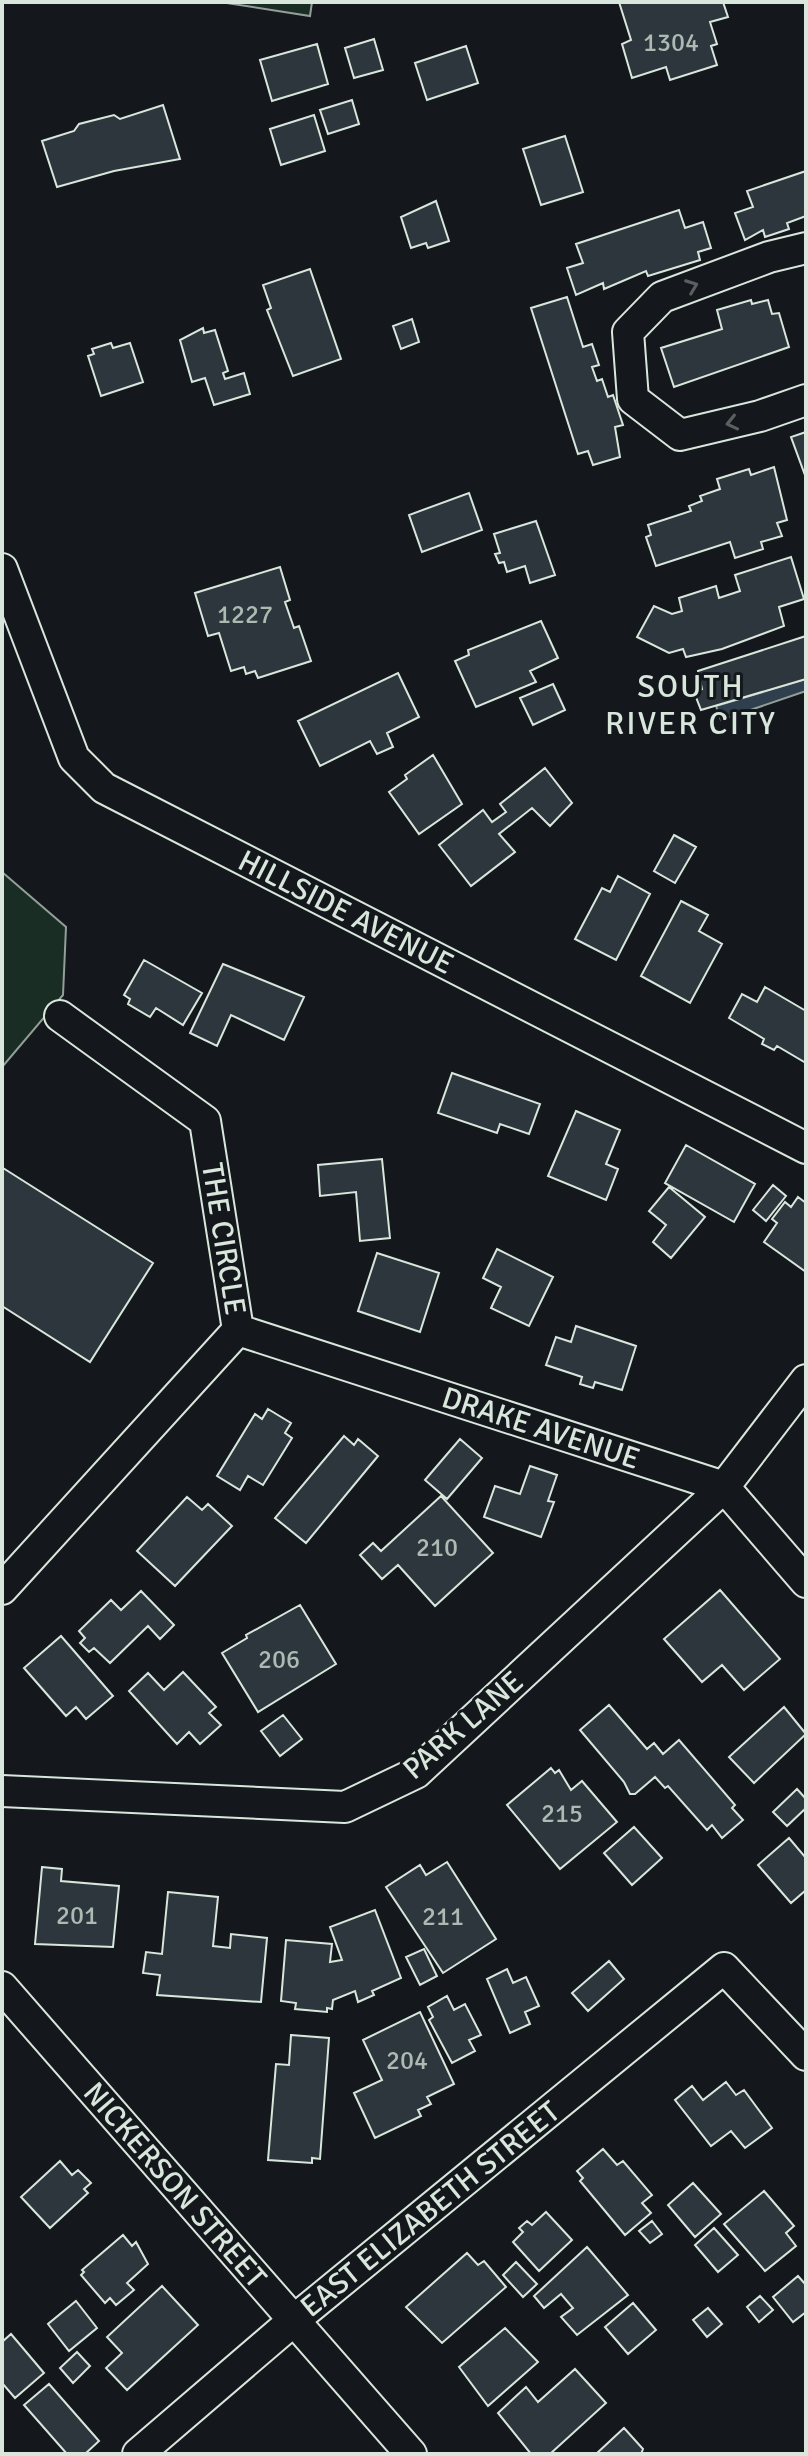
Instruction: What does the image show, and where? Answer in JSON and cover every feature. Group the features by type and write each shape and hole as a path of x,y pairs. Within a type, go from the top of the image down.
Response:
{"street":[{"path":"806,248 769,257 662,297 628,332 633,399 680,435 760,416 806,400"},
{"name":"HILLSIDE AVENUE","path":"2,569 74,758 104,788 806,1148"},
{"name":"THE CIRCLE","path":"2,1589 238,1330 205,1121 60,1016"},
{"name":"DRAKE AVENUE","path":"238,1330 724,1487"},
{"name":"PARK LANE","path":"2,1791 345,1807 416,1773 724,1487 806,1380"},
{"path":"724,1487 806,1582"},
{"name":"EAST ELIZABETH STREET","path":"138,2454 293,2321 724,1968 806,2055"},
{"name":"NICKERSON STREET","path":"2,1987 411,2454"}],"green space":[{"path":"220,2 312,2 310,16"},
{"path":"2,872 66,927 63,995 3,1066"}],"water":[{"path":"806,679 806,691 721,720 716,706"}],"building":[{"path":"619,2 723,2 728,17 710,22 717,44 711,46 717,65 670,80 666,67 632,78 622,44 631,40"},
{"path":"374,39 383,70 354,78 345,48"},
{"path":"317,44 328,84 272,101 260,60"},
{"path":"466,46 478,83 427,100 415,63"},
{"path":"352,100 359,124 328,134 320,110"},
{"path":"163,105 180,159 114,171 57,187 42,141 74,131 79,124 114,115 120,119"},
{"path":"314,115 325,151 281,165 270,129"},
{"path":"565,136 583,192 541,205 523,149"},
{"path":"806,171 806,216 787,223 789,229 765,237 763,230 745,240 735,213 753,207 747,191"},
{"path":"436,201 449,241 428,248 426,243 411,248 401,217"},
{"path":"679,210 685,228 703,222 711,248 698,252 700,260 648,276 646,271 604,289 603,283 576,295 567,268 583,263 576,244"},
{"path":"310,269 341,359 293,376 267,310 271,308 263,285"},
{"path":"567,297 583,347 592,344 599,365 592,367 597,381 602,379 608,397 613,395 623,425 615,427 620,457 593,465 588,451 578,454 531,308"},
{"path":"751,300 752,304 768,300 772,314 779,313 789,347 674,387 661,348 722,329 717,310"},
{"path":"412,319 419,342 401,349 393,326"},
{"path":"203,328 204,333 215,330 228,371 223,373 225,379 244,373 250,394 214,405 205,378 192,382 180,340"},
{"path":"111,343 113,348 130,343 143,382 101,396 88,356 94,354 92,349"},
{"path":"806,432 806,478 791,437"},
{"path":"774,467 787,520 777,523 782,536 761,542 763,549 735,558 730,542 656,566 646,537 651,535 648,525 691,511 689,506 702,501 700,496 720,489 717,479 749,469 751,475"},
{"path":"469,493 482,530 422,552 409,515"},
{"path":"536,521 555,575 530,583 525,566 507,572 504,562 499,563 495,554 500,553 494,534"},
{"path":"791,557 804,599 779,607 784,626 722,649 686,657 683,649 669,653 637,637 654,606 672,614 682,611 679,598 716,586 719,598 740,591 735,575"},
{"path":"280,567 290,600 285,602 294,628 299,626 311,661 258,678 255,671 246,674 244,667 231,671 219,633 208,636 195,593"},
{"path":"541,621 558,658 530,671 536,682 476,707 455,661 469,655 468,650"},
{"path":"806,636 806,679 701,710 694,692 702,689 698,671"},
{"path":"398,673 419,717 387,733 393,747 377,754 370,741 320,766 298,721"},
{"path":"553,684 565,710 533,725 520,698"},
{"path":"433,755 462,804 419,834 389,792 407,779 405,775"},
{"path":"545,768 572,803 550,826 532,808 499,834 515,852 471,886 439,845 483,810 492,822 506,812 500,804"},
{"path":"674,835 696,847 675,883 654,871"},
{"path":"618,876 650,894 616,960 575,939 602,888 610,892"},
{"path":"681,901 708,915 699,931 722,944 690,1003 641,976"},
{"path":"144,960 202,993 183,1025 156,1008 150,1017 128,1004 130,999 124,995"},
{"path":"223,964 304,997 284,1040 231,1015 217,1046 190,1033"},
{"path":"765,987 806,1011 806,1063 777,1046 774,1050 762,1044 764,1039 729,1018 742,994 757,1002"},
{"path":"452,1073 540,1104 529,1134 500,1124 497,1133 438,1113"},
{"path":"576,1111 620,1130 606,1164 618,1169 606,1200 548,1176"},
{"path":"686,1145 755,1184 734,1222 665,1183"},
{"path":"382,1159 390,1238 360,1241 356,1192 320,1196 318,1165"},
{"path":"3,1168 153,1263 90,1362 2,1306"},
{"path":"773,1185 786,1196 766,1221 753,1210"},
{"path":"669,1187 705,1217 671,1258 653,1242 666,1225 649,1211"},
{"path":"798,1197 806,1203 806,1272 764,1242 777,1223 772,1219 785,1202 791,1207"},
{"path":"497,1249 553,1277 529,1326 491,1308 501,1287 483,1278"},
{"path":"377,1253 439,1273 420,1332 358,1311"},
{"path":"576,1326 636,1346 622,1390 595,1382 593,1388 580,1384 582,1377 546,1365 556,1337 571,1342"},
{"path":"268,1409 291,1423 285,1433 292,1438 263,1485 248,1476 240,1490 217,1476 255,1414 262,1419"},
{"path":"344,1436 354,1445 358,1439 378,1456 306,1543 275,1518"},
{"path":"460,1439 482,1458 447,1499 425,1480"},
{"path":"530,1466 557,1475 548,1501 554,1502 541,1537 484,1517 495,1486 520,1494"},
{"path":"441,1496 493,1553 435,1606 398,1565 382,1579 360,1555 373,1543 381,1551"},
{"path":"187,1497 202,1510 208,1504 232,1526 175,1586 137,1551"},
{"path":"720,1590 780,1659 744,1690 722,1665 702,1682 664,1639"},
{"path":"141,1591 174,1625 160,1639 148,1626 110,1663 94,1648 89,1652 80,1643 85,1638 79,1631 111,1600 121,1610"},
{"path":"300,1605 336,1664 258,1712 222,1653 247,1638 246,1635"},
{"path":"61,1636 113,1696 86,1719 76,1707 66,1716 24,1668"},
{"path":"183,1672 216,1707 209,1713 221,1725 200,1744 189,1732 177,1744 129,1691 148,1673 164,1690"},
{"path":"609,1705 647,1749 654,1743 663,1754 679,1740 735,1805 732,1808 743,1820 722,1838 712,1825 707,1830 668,1786 665,1788 655,1777 635,1794 630,1794 624,1782 580,1730"},
{"path":"784,1707 806,1734 754,1783 729,1757"},
{"path":"283,1715 302,1739 280,1756 261,1731"},
{"path":"551,1768 555,1773 559,1770 571,1790 582,1781 617,1822 560,1869 507,1805"},
{"path":"797,1789 806,1799 806,1808 787,1826 773,1812"},
{"path":"634,1827 662,1858 632,1885 604,1853"},
{"path":"789,1838 806,1858 806,1890 791,1903 758,1865"},
{"path":"447,1862 496,1939 443,1973 386,1887 420,1865 426,1875"},
{"path":"42,1867 62,1869 61,1881 119,1886 113,1947 35,1944"},
{"path":"168,1892 218,1897 213,1946 230,1948 231,1934 267,1938 261,2002 157,1995 160,1975 143,1973 146,1952 162,1954"},
{"path":"375,1910 401,1978 372,1991 374,1995 358,2002 355,1991 333,2000 332,2009 327,2008 327,2012 295,2009 296,2003 281,2001 286,1940 332,1944 330,1962 342,1960 330,1927"},
{"path":"424,1949 437,1976 420,1985 406,1957"},
{"path":"609,1961 624,1979 588,2011 572,1993"},
{"path":"507,1969 513,1983 526,1977 539,2006 525,2012 530,2024 510,2033 487,1979"},
{"path":"447,1996 454,2010 465,2004 481,2035 469,2040 475,2051 452,2063 429,2020 433,2017 428,2007"},
{"path":"420,2012 454,2084 427,2097 431,2104 418,2110 421,2116 375,2138 354,2093 382,2080 363,2040"},
{"path":"291,2035 329,2038 320,2159 312,2158 312,2163 268,2160 276,2064 289,2065"},
{"path":"726,2082 736,2095 744,2090 772,2128 745,2148 731,2131 711,2146 675,2100 692,2086 703,2100"},
{"path":"603,2149 617,2165 623,2161 652,2195 642,2203 651,2213 625,2235 580,2181 583,2178 577,2171"},
{"path":"60,2161 72,2175 78,2170 91,2183 84,2189 88,2193 50,2228 21,2197"},
{"path":"693,2183 721,2214 695,2237 668,2205"},
{"path":"764,2191 794,2226 786,2233 796,2246 765,2271 724,2224"},
{"path":"546,2212 572,2240 539,2271 513,2242 523,2232 519,2228 527,2221 532,2225"},
{"path":"652,2221 662,2234 650,2243 639,2231"},
{"path":"714,2228 738,2255 718,2272 695,2245"},
{"path":"123,2235 132,2246 136,2242 148,2264 127,2283 134,2290 116,2305 110,2298 105,2303 81,2275 82,2270"},
{"path":"587,2247 628,2295 577,2335 561,2317 573,2308 561,2294 544,2308 534,2296"},
{"path":"467,2253 478,2265 484,2261 506,2287 442,2343 406,2307"},
{"path":"516,2262 537,2284 523,2297 503,2275"},
{"path":"798,2276 806,2285 806,2312 793,2322 773,2297"},
{"path":"162,2286 198,2325 127,2390 106,2368 122,2353 107,2337"},
{"path":"760,2296 773,2310 759,2322 747,2307"},
{"path":"76,2301 97,2328 69,2351 48,2324"},
{"path":"633,2303 656,2330 628,2354 605,2327"},
{"path":"708,2308 722,2324 707,2337 693,2320"},
{"path":"505,2328 538,2362 488,2406 459,2367"},
{"path":"11,2334 44,2373 15,2398 2,2383 2,2342"},
{"path":"77,2352 90,2366 73,2383 60,2368"},
{"path":"575,2369 606,2403 550,2454 531,2454 498,2413 526,2387 538,2402"},
{"path":"49,2384 99,2441 85,2454 67,2454 24,2405"},
{"path":"624,2428 643,2449 641,2454 596,2454"}],"district":[{"name":"SOUTH RIVER CITY","path":"691,704"}]}
